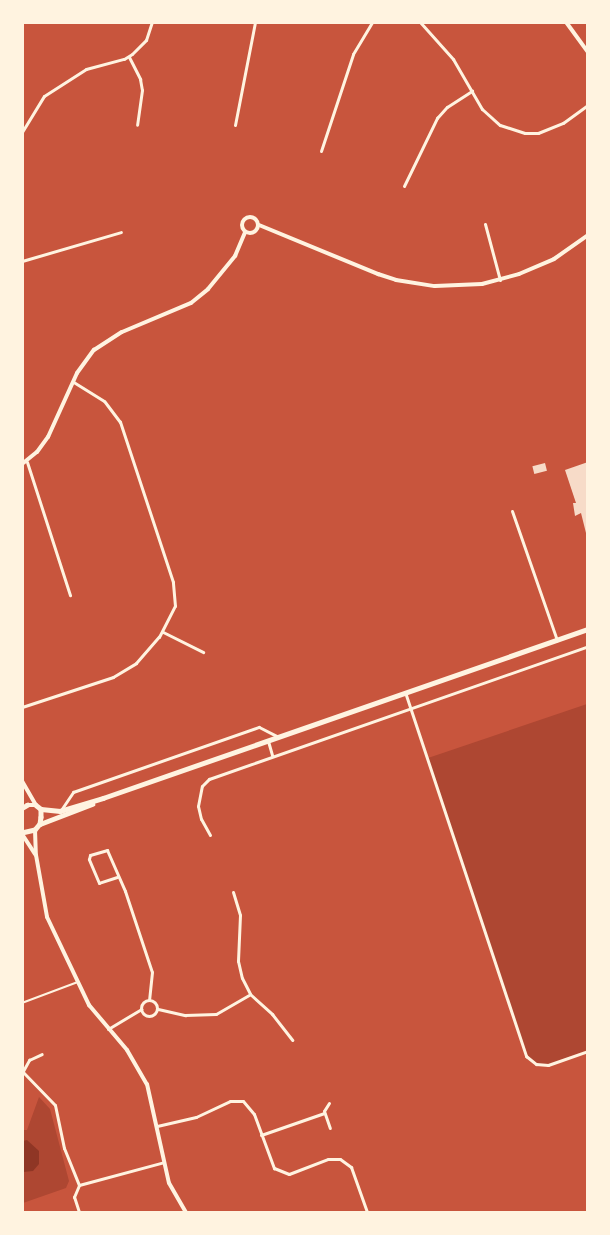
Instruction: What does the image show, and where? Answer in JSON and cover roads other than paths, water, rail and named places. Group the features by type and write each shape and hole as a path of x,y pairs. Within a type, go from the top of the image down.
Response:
{"main road":[{"path":"22,808 27,805 60,812 588,629"},
{"path":"22,833 35,830 40,824 68,815 103,798"},
{"path":"38,807 40,824"}],"street":[{"path":"22,132 44,96 86,69 129,57 146,40 152,22"},
{"path":"235,125 255,22"},
{"path":"321,151 354,54 372,22"},
{"path":"420,22 453,58 472,91 491,118 500,125 525,133 551,129 588,105"},
{"path":"566,22 588,52"},
{"path":"129,57 140,79 142,90 137,125"},
{"path":"404,186 437,118 447,107 472,91"},
{"path":"70,595 25,463 48,437 72,382 86,360 102,343 122,332 176,311 208,289 235,256 245,232 242,223 246,218 253,217 259,225 396,280 416,284 456,286 500,280 554,258 588,234"},
{"path":"485,224 500,280"},
{"path":"245,232 253,233 259,225"},
{"path":"22,261 121,232"},
{"path":"22,707 113,677 136,663 163,632 175,606 176,595 120,422 104,401 72,382"},
{"path":"512,511 557,640"},
{"path":"163,632 203,652"},
{"path":"210,835 201,819 198,806 202,786 209,779 588,646"},
{"path":"405,692 526,1056 536,1064 548,1065 588,1051"},
{"path":"60,812 73,792 259,727 278,737"},
{"path":"268,741 272,755"},
{"path":"22,788 23,781"},
{"path":"23,781 38,807"},
{"path":"35,830 36,855 47,917 92,1010 137,1065 147,1084 174,1193 186,1212"},
{"path":"22,833 36,855"},
{"path":"117,878 99,883 89,859 90,855 107,850 117,878 125,891 151,968 149,999"},
{"path":"233,892 240,915 240,969 250,994 272,1014 292,1040"},
{"path":"158,1009 185,1015 216,1014 250,994"},
{"path":"149,999 142,1003 141,1009 145,1015 151,1016 158,1009"},
{"path":"149,999 155,1002 158,1009"},
{"path":"108,1029 141,1009"},
{"path":"42,1054 29,1060 23,1071 55,1106 64,1148 79,1185 74,1197 79,1212"},
{"path":"157,1126 196,1117 237,1100 251,1109 271,1163 283,1173 296,1172 334,1158 344,1161 351,1167 367,1212"},
{"path":"261,1135 324,1113 329,1103"},
{"path":"324,1113 330,1128"},
{"path":"79,1185 165,1162"}],"lane":[{"path":"22,1003 78,981"}]}
